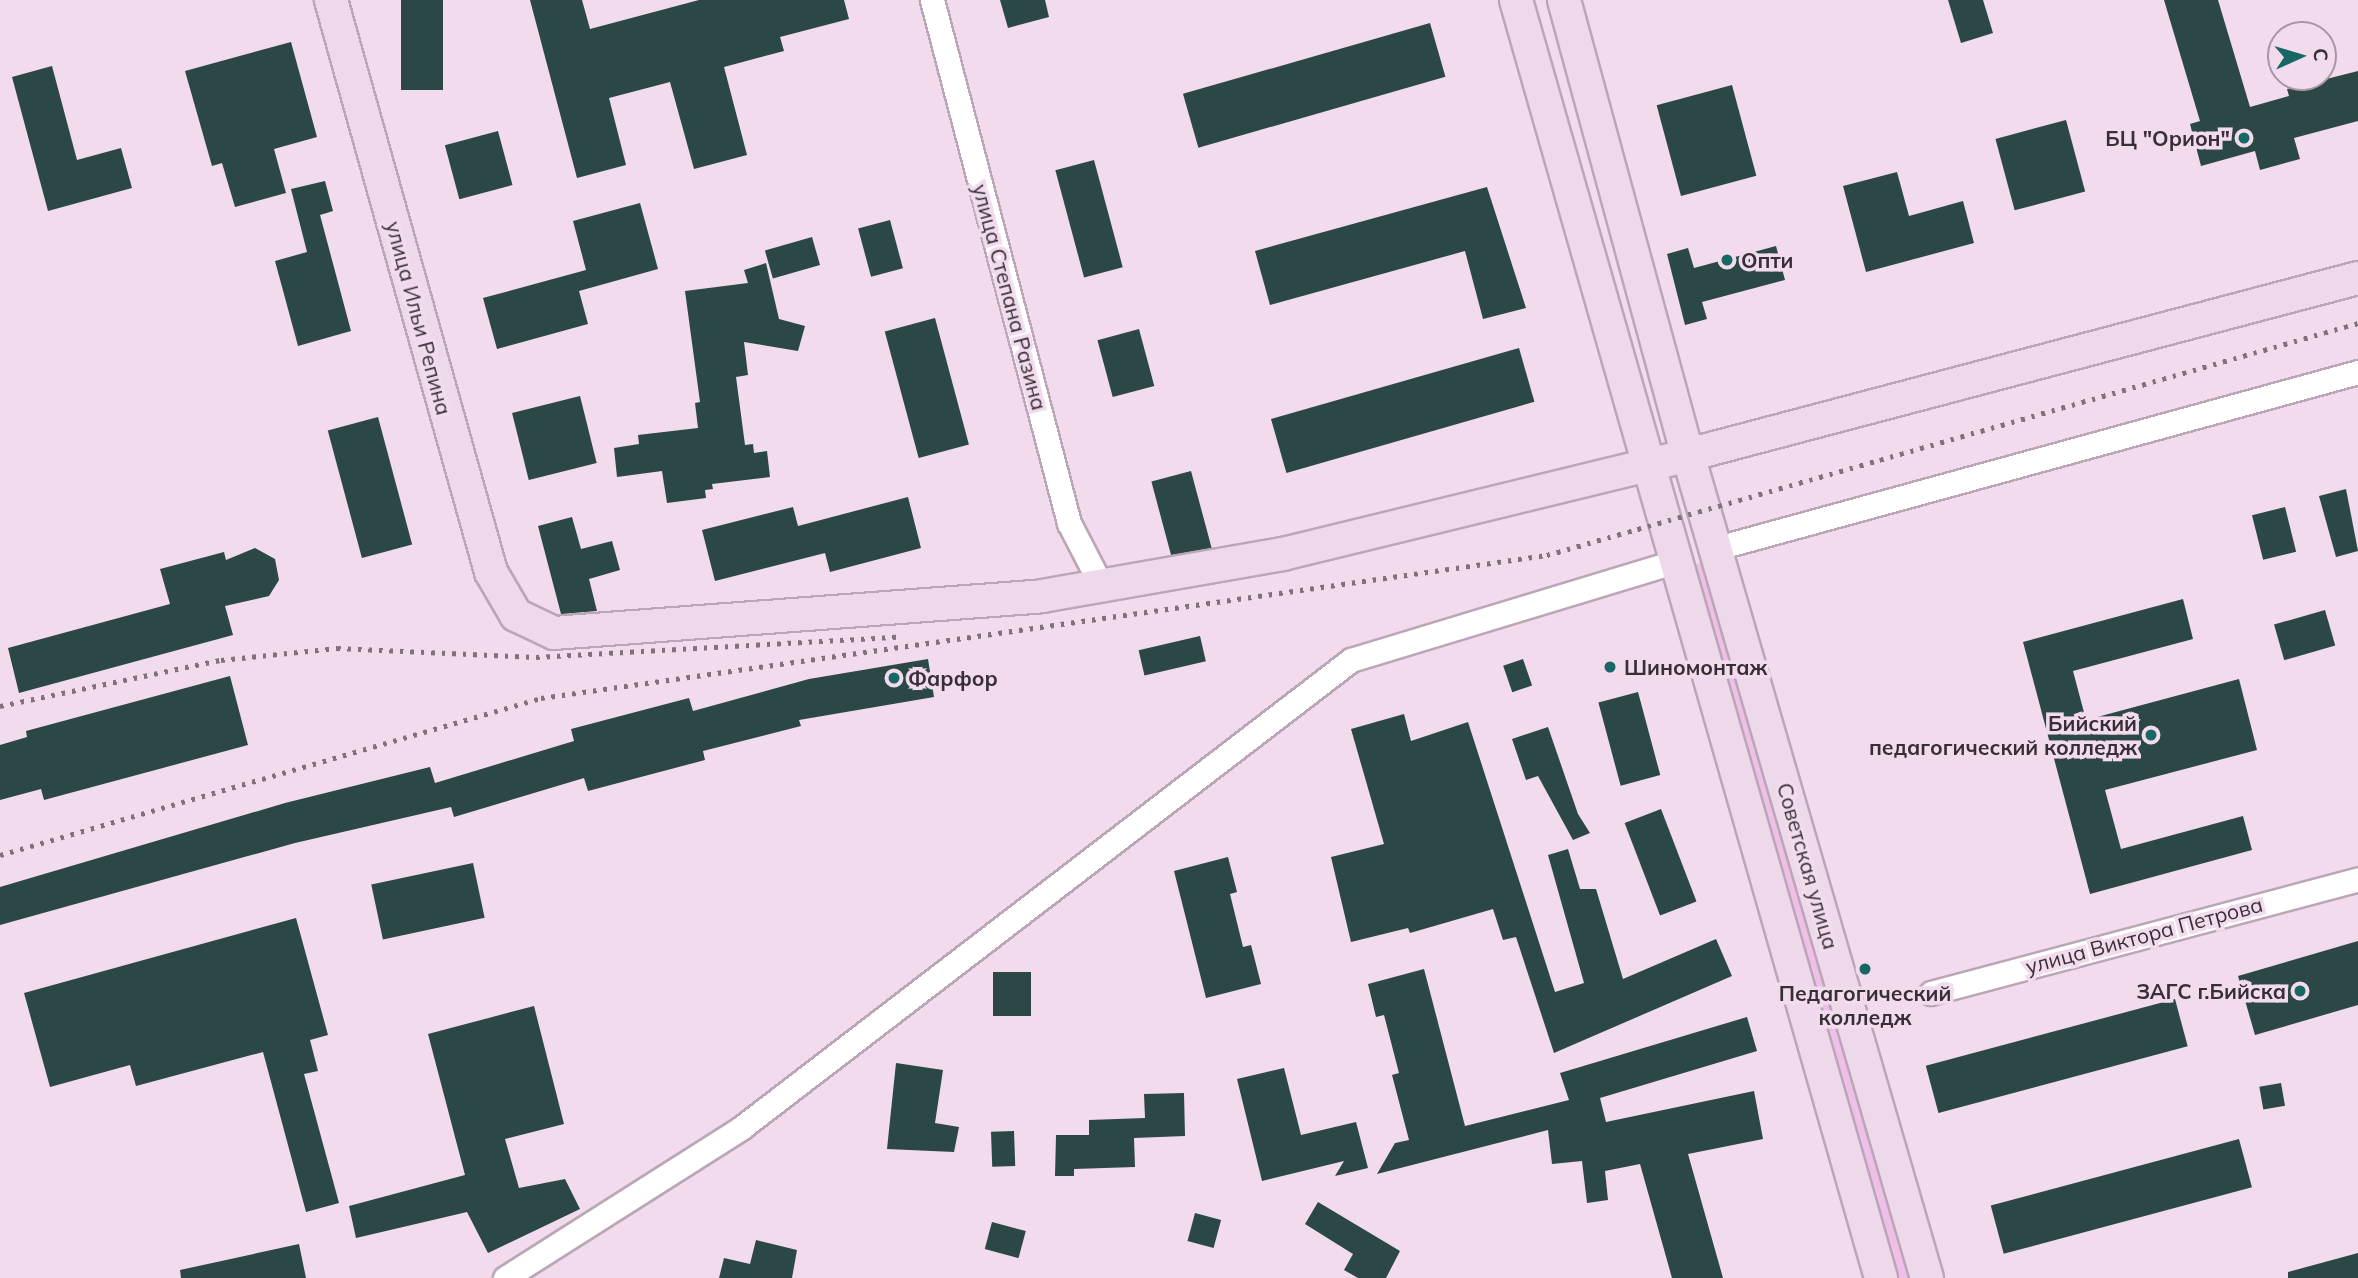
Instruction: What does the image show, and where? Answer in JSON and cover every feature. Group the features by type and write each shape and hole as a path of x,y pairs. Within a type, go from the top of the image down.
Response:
{"main road":[{"name":"улица Ильи Репина","path":"331,0 482,547 499,592 528,625 580,633 944,606 1103,589"},
{"path":"1516,0 1673,562 1881,1278"},
{"name":"Советская улица","path":"1564,0 1689,455 1927,1278"},
{"path":"1584,246 1629,238"},
{"path":"1103,589 1283,554 1689,455 2358,278"},
{"path":"1673,562 1717,548"}],"street":[{"name":"улица Степана Разина","path":"932,0 1069,523 1103,589"},
{"path":"1717,548 2358,372"},
{"path":"505,1278 741,1128 1351,660 1673,562"},
{"name":"улица Виктора Петрова","path":"1931,993 2358,879"}],"shaded area":[{"path":"1708,564 1918,1278 1894,1278 1692,566"}],"building":[{"path":"401,0 443,0 443,90 401,90"},
{"path":"530,0 582,0 590,29 699,0 844,0 849,19 780,37 784,51 724,67 747,155 694,169 670,82 609,98 626,165 577,178"},
{"path":"1000,0 1045,0 1049,17 1008,28"},
{"path":"1948,0 1983,0 1993,33 1961,43"},
{"path":"2164,0 2218,0 2250,107 2289,96 2288,91 2337,91 2337,76 2358,71 2358,121 2294,138 2300,159 2260,170 2255,151 2201,166 2190,124 2200,121"},
{"path":"1430,23 1445,77 1198,148 1183,94"},
{"path":"291,42 317,137 274,149 286,193 235,207 222,163 212,166 185,71"},
{"path":"52,66 77,160 121,148 132,188 48,211 12,77"},
{"path":"1732,85 1756,176 1681,196 1657,105"},
{"path":"2066,120 2085,191 2015,210 1995,139"},
{"path":"498,131 512,185 459,199 445,145"},
{"path":"1094,160 1123,267 1084,278 1055,170"},
{"path":"1897,172 1909,216 1963,201 1974,243 1866,272 1843,186"},
{"path":"325,181 333,211 320,215 351,331 298,346 275,261 307,252 291,189"},
{"path":"1487,187 1526,308 1483,319 1465,251 1270,305 1255,251"},
{"path":"640,203 658,269 579,291 588,324 497,349 483,298 586,270 573,221"},
{"path":"890,220 903,268 871,277 858,229"},
{"path":"812,237 820,265 773,278 765,251"},
{"path":"1776,246 1785,280 1702,302 1707,319 1685,325 1667,254 1688,248 1694,268"},
{"path":"766,263 779,319 805,326 798,351 744,342 748,375 736,377 745,445 753,444 754,453 767,451 770,477 712,484 713,489 705,490 706,498 667,503 662,471 617,477 614,448 639,444 638,435 698,428 695,403 700,402 685,291 748,283 744,270"},
{"path":"935,318 969,445 919,458 885,331"},
{"path":"1139,329 1154,386 1113,397 1097,340"},
{"path":"1519,348 1534,402 1286,473 1271,419"},
{"path":"580,396 597,463 529,480 512,413"},
{"path":"378,417 412,545 362,558 328,430"},
{"path":"1191,471 1212,548 1172,559 1151,482"},
{"path":"2346,489 2358,551 2336,557 2319,496"},
{"path":"908,497 921,548 830,572 825,553 715,581 702,530 793,507 798,526"},
{"path":"2285,507 2296,552 2263,560 2252,515"},
{"path":"572,517 581,549 612,541 620,570 589,579 597,611 561,614 538,526"},
{"path":"255,548 275,559 279,580 269,596 225,606 233,635 19,693 8,648 170,604 160,569 224,552 226,560"},
{"name":"Бийский педагогический колледж","path":"2183,599 2193,639 2073,671 2086,720 2239,679 2257,750 2105,790 2121,849 2243,816 2252,850 2090,894 2023,642"},
{"path":"2325,610 2335,646 2284,660 2274,625"},
{"path":"1200,636 1206,661 1144,676 1139,650"},
{"path":"928,659 934,697 799,720 801,726 703,751 705,760 588,791 584,778 454,817 451,807 295,843 0,925 0,887 285,803 430,767 435,783 574,741 571,729 689,698 693,711 809,679"},
{"path":"1523,659 1532,685 1512,692 1503,666"},
{"path":"230,676 248,745 44,800 41,789 0,800 0,745 27,737 26,731"},
{"path":"1638,692 1660,775 1621,786 1598,703"},
{"path":"1404,714 1411,741 1468,722 1555,992 1584,983 1548,855 1568,849 1580,889 1596,889 1623,979 1716,939 1732,976 1554,1053 1516,937 1503,940 1493,909 1410,933 1408,928 1351,942 1331,857 1384,844 1351,729"},
{"path":"1548,727 1578,814 1590,833 1573,840 1538,776 1526,780 1512,739"},
{"path":"1661,809 1696,901 1660,915 1625,823"},
{"path":"1228,857 1237,892 1230,894 1243,947 1251,945 1261,984 1206,998 1174,871"},
{"path":"473,863 485,918 383,939 371,885"},
{"path":"296,918 328,1035 310,1040 318,1071 304,1074 339,1203 306,1212 263,1052 136,1086 130,1065 50,1087 24,993"},
{"name":"ЗАГС г.Бийска","path":"2358,941 2358,1005 2255,1035 2238,976"},
{"path":"1424,969 1465,1126 1569,1100 1560,1073 1747,1017 1757,1051 1600,1098 1606,1122 1754,1091 1763,1139 1688,1154 1723,1278 1672,1278 1640,1164 1605,1171 1608,1200 1587,1203 1582,1161 1552,1164 1548,1130 1377,1174 1395,1143 1409,1140 1392,1075 1399,1073 1384,1015 1376,1017 1368,984"},
{"path":"993,972 1031,972 1031,1016 993,1016"},
{"path":"2175,999 2188,1046 1938,1113 1926,1066"},
{"path":"534,1006 564,1124 505,1139 519,1188 565,1179 580,1209 488,1253 467,1212 356,1238 349,1206 465,1175 428,1034"},
{"path":"896,1063 943,1070 935,1123 959,1127 954,1152 887,1149"},
{"path":"1284,1068 1301,1135 1356,1122 1368,1168 1335,1176 1344,1161 1262,1181 1237,1079"},
{"path":"2281,1083 2285,1106 2263,1109 2259,1087"},
{"path":"1184,1093 1185,1136 1134,1138 1135,1167 1074,1169 1074,1176 1055,1176 1056,1135 1089,1135 1089,1120 1145,1118 1144,1094"},
{"path":"1014,1131 1015,1166 992,1167 991,1132"},
{"path":"2239,1139 2252,1187 2004,1254 1991,1206"},
{"path":"1318,1202 1400,1251 1386,1278 1358,1278 1344,1270 1353,1254 1305,1224"},
{"path":"1195,1213 1221,1220 1214,1248 1187,1241"},
{"path":"992,1222 1026,1231 1019,1258 985,1249"},
{"path":"756,1240 797,1250 792,1278 719,1278 724,1258 750,1264"},
{"path":"299,1244 306,1278 181,1278 180,1270"},
{"path":"2358,1253 2358,1278 2288,1278 2288,1272"}],"railway":[{"path":"0,855 541,698 1547,555 2358,323"},
{"path":"0,706 221,660 337,648 536,657 896,637"}],"place":[{"name":"БЦ \"Орион\"","path":"2244,138"},
{"name":"Опти","path":"1727,260"},
{"name":"Шиномонтаж","path":"1610,667"},
{"name":"Фарфор","path":"894,678"},
{"name":"Бийский педагогический колледж","path":"2151,735"},
{"name":"Педагогический колледж","path":"1865,969"},
{"name":"ЗАГС г.Бийска","path":"2300,991"}]}
